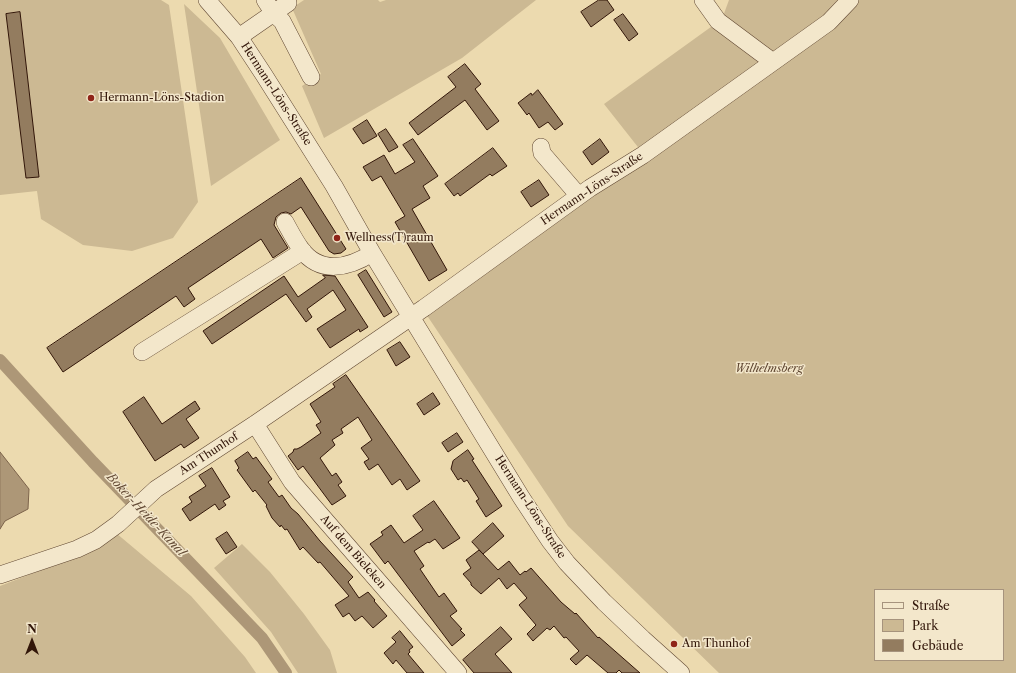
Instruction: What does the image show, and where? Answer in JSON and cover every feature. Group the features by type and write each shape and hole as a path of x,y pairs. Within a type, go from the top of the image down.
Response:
{"street":[{"name":"Hermann-Löns-Straße","path":"207,0 239,37 264,75 334,186 372,253 550,541 604,602 643,640 681,673"},
{"path":"703,0 718,21 773,62"},
{"name":"Hermann-Löns-Straße","path":"412,316 579,196 643,155 829,22 850,0"},
{"path":"239,37 270,7 288,3"},
{"path":"270,7 282,21 311,77"},
{"path":"539,150 579,196"},
{"path":"285,222 302,251 318,263 330,266 344,266 372,253"},
{"path":"142,352 302,251"},
{"name":"Am Thunhof","path":"0,575 76,549 96,540 124,518 153,492 412,316"},
{"name":"Auf dem Bieleken","path":"255,424 292,482 458,673"}],"green space":[{"name":"Hermann-Löns-Stadion","path":"0,0 161,0 169,5 198,202 173,238 132,251 83,245 41,219 37,191 0,195"},
{"path":"304,0 378,0 380,2 386,0 536,0 462,58 324,138 302,86 321,74 292,8"},
{"name":"Wilhelmsberg","path":"729,0 1016,0 1016,673 719,673 568,526 424,311 645,156 604,104 722,19"},
{"path":"184,4 220,38 280,140 211,186"},
{"path":"116,533 191,596 245,657 256,673 0,673 0,586 80,555"},
{"path":"242,544 270,572 304,614 330,650 337,673 298,673 271,632 214,568"}],"shaded area":[{"path":"0,452 29,489 28,509 5,521 0,529"}],"building":[{"path":"599,0 607,0 614,10 591,27 581,12"},
{"path":"20,12 39,177 26,178 6,14"},
{"path":"623,14 638,34 629,41 614,20"},
{"path":"465,64 481,84 475,89 499,121 487,130 465,100 418,135 409,123 456,87 448,77"},
{"path":"538,90 563,124 555,130 548,122 539,128 529,113 527,115 518,103 531,93 532,95"},
{"path":"367,120 377,136 363,144 353,129"},
{"path":"386,129 398,147 389,152 378,134"},
{"path":"413,139 438,176 423,186 430,198 412,209 447,270 429,281 395,222 405,216 381,176 372,181 363,167 384,155 395,174 415,162 403,145"},
{"path":"600,139 609,152 592,165 583,152"},
{"path":"493,148 507,166 492,176 490,174 460,196 458,193 454,196 445,184"},
{"path":"301,178 346,249 341,253 334,254 329,251 301,207 291,214 286,212 281,213 276,217 274,225 288,248 273,258 261,239 188,288 195,299 184,307 176,296 63,372 47,348"},
{"path":"539,180 549,195 531,207 521,192"},
{"path":"366,270 392,312 384,317 358,275"},
{"path":"323,275 335,276 368,327 360,332 359,329 330,348 317,329 346,310 333,290 307,309 312,317 306,322 286,294 212,344 203,331 284,276 298,297 325,278"},
{"path":"400,342 410,357 396,366 387,350"},
{"path":"346,375 420,481 407,490 400,479 392,485 378,464 369,470 364,462 369,459 361,448 372,440 358,417 341,429 343,433 332,440 335,445 320,458 332,476 336,473 342,482 338,485 346,496 332,505 303,466 298,470 288,456 294,449 301,447 321,433 316,425 321,422 310,404 335,387 333,384"},
{"path":"433,393 440,404 424,415 417,404"},
{"path":"144,397 162,424 195,401 200,409 186,419 199,438 184,448 181,444 155,461 123,412"},
{"path":"457,433 463,442 448,452 442,443"},
{"path":"468,450 474,459 472,460 502,506 486,517 476,501 479,499 467,480 464,482 461,478 458,480 451,469 453,461"},
{"path":"248,452 253,459 256,457 272,479 268,482 279,497 282,495 291,508 353,577 348,582 359,598 368,592 387,616 373,628 362,616 355,621 349,613 343,617 335,605 349,596 320,562 318,563 303,547 300,550 287,529 285,530 281,525 280,527 272,518 266,506 267,505 255,490 253,492 237,470 239,468 235,461"},
{"path":"212,468 230,497 223,501 226,505 219,510 215,504 190,521 182,509 192,502 189,497 206,486 199,476"},
{"path":"434,501 460,538 443,549 435,539 414,551 424,566 420,569 439,597 444,593 457,611 450,616 462,629 460,630 465,635 452,646 388,561 385,564 370,544 383,535 381,532 391,525 404,543 423,530 413,516"},
{"path":"493,523 504,536 483,554 472,542"},
{"path":"227,532 237,547 226,554 216,539"},
{"path":"479,550 498,570 509,561 520,575 531,568 561,602 575,614 576,613 598,638 599,637 640,673 622,673 619,670 616,673 608,673 587,655 576,665 570,659 579,651 566,637 564,638 554,626 550,630 547,628 533,641 527,634 536,625 519,605 527,598 514,583 507,589 499,578 481,594 471,585 463,574 471,568 466,560"},
{"path":"501,627 512,639 495,654 512,673 474,673 463,660"},
{"path":"400,631 413,647 409,650 410,652 408,654 424,673 407,673 396,660 393,664 384,653 396,642 392,638"}],"waterway":[{"name":"Boker-Heide-Kanal","path":"0,360 93,462 262,638 286,673"}],"place":[{"name":"Hermann-Löns-Stadion","path":"91,98"},
{"name":"Wellness(T)raum","path":"337,238"},
{"name":"Am Thunhof","path":"674,644"}]}
